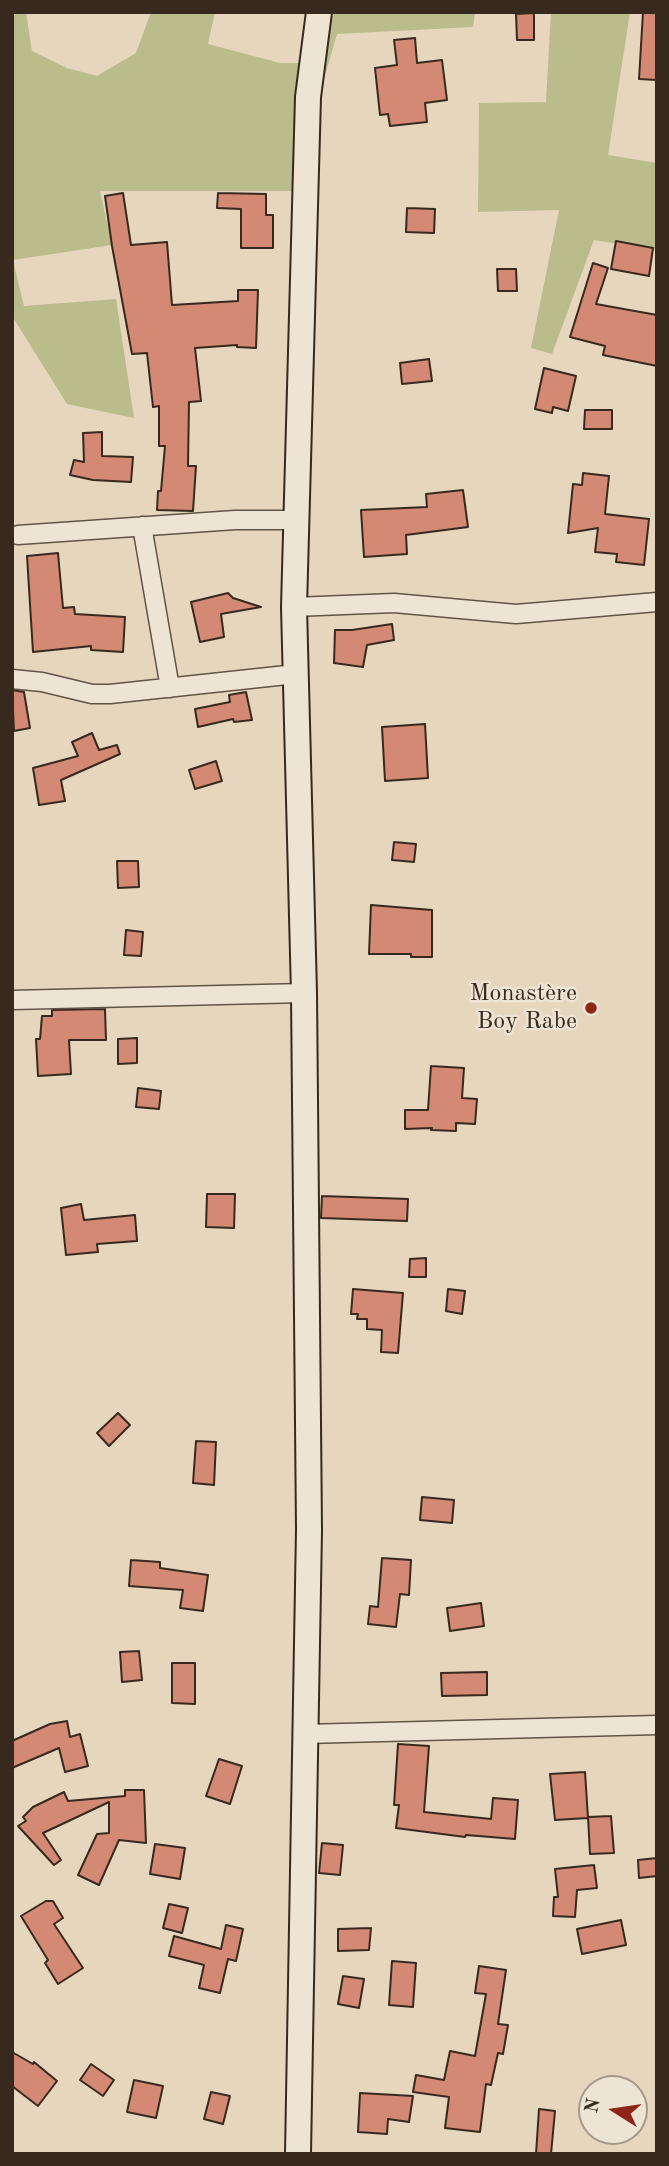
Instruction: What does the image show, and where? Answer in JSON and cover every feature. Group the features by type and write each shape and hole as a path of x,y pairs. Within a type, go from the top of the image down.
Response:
{"main road":[{"path":"298,2154 309,1530 304,993 294,607 308,97 319,12"}],"street":[{"path":"18,535 235,520 297,520"},
{"path":"142,526 170,688"},
{"path":"294,607 394,603 516,614 657,602"},
{"path":"12,679 42,682 92,694 110,694 296,674"},
{"path":"12,1000 304,993"},
{"path":"304,1734 657,1725"}],"green space":[{"path":"12,12 26,12 32,51 67,68 97,76 136,53 151,12 215,12 208,44 280,63 300,63 306,12 475,12 473,27 337,34 292,191 100,191 112,245 13,260 24,306 116,299 134,418 67,404 12,316"},
{"path":"551,12 630,12 608,155 657,163 657,250 594,240 552,354 531,348 559,210 478,212 479,103 546,102"}],"building":[{"path":"643,12 657,12 657,80 639,79"},
{"path":"534,13 534,40 517,40 516,14"},
{"path":"415,38 417,63 442,60 447,100 425,103 427,122 390,126 388,114 380,115 375,68 397,65 394,40"},
{"path":"123,193 131,245 167,242 172,305 238,301 238,290 258,290 256,348 237,345 195,348 201,401 189,402 188,466 196,466 193,511 157,510 165,446 159,446 159,406 153,407 147,353 132,354 105,196"},
{"path":"218,193 266,194 266,215 273,215 273,248 241,248 241,209 217,208"},
{"path":"407,208 435,209 434,233 406,232"},
{"path":"616,241 653,248 649,276 611,269"},
{"path":"593,263 608,268 596,304 657,315 657,366 603,355 605,346 570,337"},
{"path":"497,269 516,269 517,291 498,291"},
{"path":"429,359 432,381 402,384 400,363"},
{"path":"544,368 576,376 568,411 553,407 552,413 535,409"},
{"path":"585,410 612,410 612,429 584,429"},
{"path":"102,432 102,456 133,457 131,482 93,480 70,475 74,460 84,462 83,433"},
{"path":"583,473 609,476 605,514 649,519 644,565 616,562 617,554 595,552 598,528 568,533 573,484 582,485"},
{"path":"463,490 468,527 406,535 407,554 364,557 361,510 427,507 426,494"},
{"path":"58,553 63,608 74,607 75,614 125,617 123,652 91,650 91,646 33,652 27,556"},
{"path":"228,593 233,598 261,607 221,614 224,637 200,642 191,602"},
{"path":"392,624 394,640 367,645 363,667 334,663 335,630"},
{"path":"12,690 24,692 30,728 14,731"},
{"path":"246,692 252,720 234,722 233,719 198,727 195,709 230,702 229,695"},
{"path":"425,724 428,778 385,781 382,727"},
{"path":"92,733 99,750 117,745 120,754 61,780 65,801 39,805 33,768 78,756 72,742"},
{"path":"216,761 222,781 195,789 189,770"},
{"path":"394,842 416,844 414,862 392,860"},
{"path":"117,861 138,861 139,887 118,888"},
{"path":"371,905 432,910 432,957 369,954"},
{"path":"126,930 143,932 141,956 124,955"},
{"path":"105,1009 106,1040 69,1040 71,1074 38,1076 36,1039 40,1039 42,1016 52,1016 52,1010"},
{"path":"137,1038 137,1063 118,1064 118,1039"},
{"path":"431,1066 464,1068 462,1098 477,1099 475,1124 456,1123 456,1131 405,1129 405,1110 428,1110"},
{"path":"138,1088 161,1091 159,1109 136,1107"},
{"path":"207,1194 235,1194 234,1228 206,1227"},
{"path":"322,1196 408,1199 407,1221 321,1218"},
{"path":"81,1204 84,1220 135,1215 137,1241 97,1244 98,1252 66,1255 61,1208"},
{"path":"426,1258 426,1277 409,1277 410,1259"},
{"path":"353,1289 403,1293 398,1353 381,1352 382,1330 367,1329 367,1319 357,1319 358,1314 351,1314"},
{"path":"448,1289 465,1291 462,1314 446,1311"},
{"path":"118,1413 130,1425 109,1446 97,1433"},
{"path":"196,1441 216,1442 214,1485 193,1483"},
{"path":"422,1497 454,1500 452,1523 420,1520"},
{"path":"382,1558 411,1560 409,1595 400,1594 396,1627 368,1624 370,1606 378,1607"},
{"path":"131,1560 160,1562 160,1568 208,1575 203,1611 180,1608 183,1590 129,1586"},
{"path":"481,1603 484,1626 450,1631 447,1608"},
{"path":"139,1651 142,1680 122,1682 120,1652"},
{"path":"172,1663 195,1663 195,1704 172,1703"},
{"path":"487,1672 487,1695 442,1696 441,1673"},
{"path":"67,1721 70,1737 80,1734 88,1766 65,1772 59,1748 12,1768 12,1741 50,1724"},
{"path":"398,1744 429,1746 424,1812 491,1819 493,1798 518,1800 515,1839 465,1837 396,1828 399,1805 394,1805"},
{"path":"219,1759 242,1766 230,1804 206,1796"},
{"path":"585,1772 588,1818 555,1820 550,1774"},
{"path":"125,1790 144,1790 146,1843 119,1840 99,1885 78,1875 97,1834 109,1833 109,1802 43,1833 61,1860 54,1865 18,1826 26,1821 23,1817 33,1807 64,1792 68,1801 125,1796"},
{"path":"611,1816 614,1853 590,1854 588,1817"},
{"path":"322,1843 343,1845 340,1875 319,1873"},
{"path":"155,1844 185,1848 180,1879 150,1874"},
{"path":"657,1858 657,1876 639,1878 638,1860"},
{"path":"594,1865 597,1888 577,1890 575,1917 553,1916 554,1897 558,1897 555,1869"},
{"path":"46,1901 53,1901 63,1918 54,1924 83,1968 58,1984 45,1963 48,1960 21,1916"},
{"path":"169,1904 188,1908 182,1933 163,1928"},
{"path":"621,1920 626,1945 582,1954 577,1929"},
{"path":"226,1925 243,1929 236,1961 228,1959 220,1993 199,1988 204,1965 169,1956 174,1936 221,1949"},
{"path":"371,1928 369,1950 338,1951 338,1929"},
{"path":"392,1961 416,1963 413,2007 389,2005"},
{"path":"479,1966 506,1970 498,2024 508,2025 503,2054 498,2053 491,2085 486,2084 480,2132 445,2128 449,2097 413,2092 416,2075 444,2080 450,2051 475,2056 486,1994 475,1993"},
{"path":"343,1976 364,1979 359,2008 338,2004"},
{"path":"12,2052 33,2064 34,2062 57,2081 38,2106 12,2086"},
{"path":"91,2064 114,2080 103,2096 80,2080"},
{"path":"134,2080 163,2086 156,2118 127,2112"},
{"path":"211,2092 230,2096 223,2124 204,2119"},
{"path":"360,2093 413,2096 409,2122 388,2119 387,2134 358,2132"},
{"path":"539,2109 555,2111 551,2154 536,2154"}],"place":[{"name":"Monastère Boy Rabe","path":"591,1008"}]}
